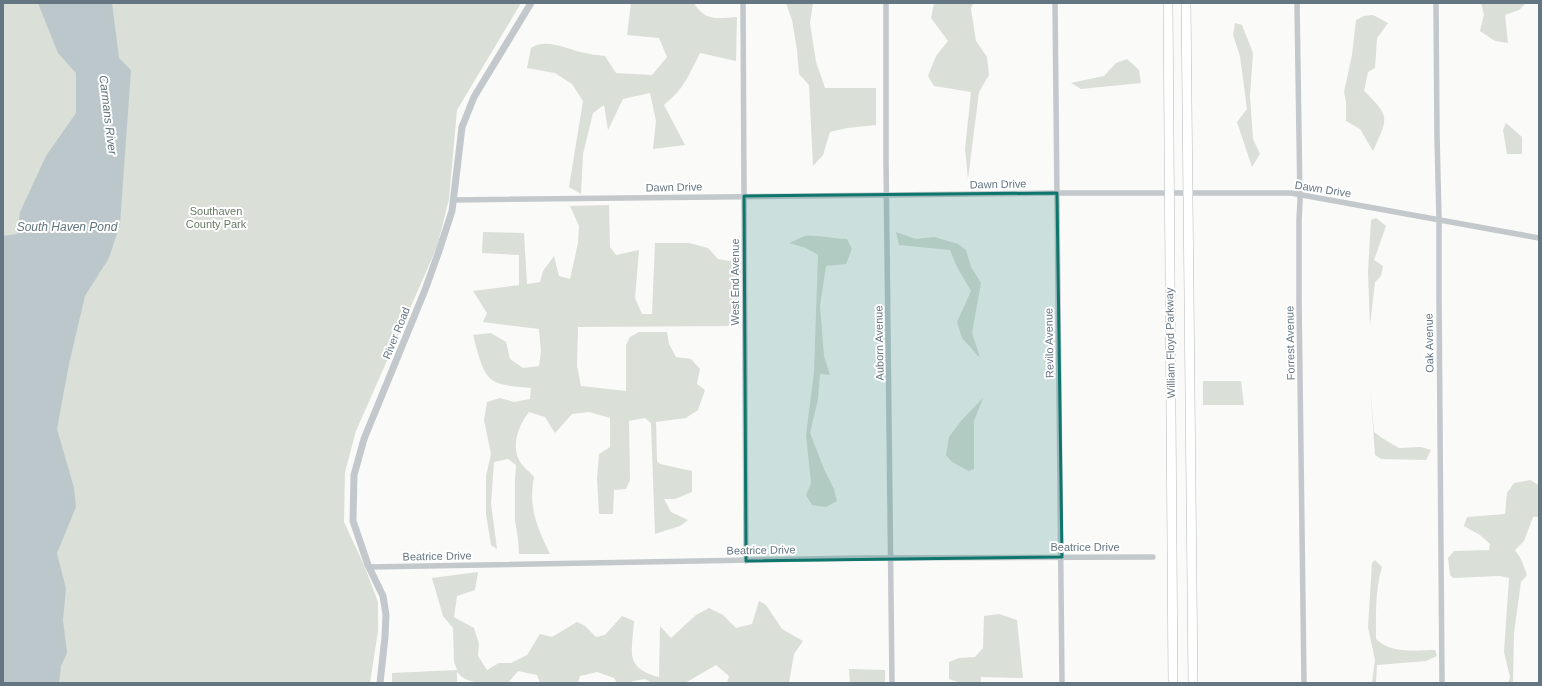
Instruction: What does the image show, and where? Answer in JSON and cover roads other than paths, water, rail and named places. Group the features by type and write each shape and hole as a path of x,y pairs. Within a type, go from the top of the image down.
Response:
{"highway":[{"name":"William Floyd Parkway","path":"1168,3 1173,683"},
{"name":"William Floyd Parkway","path":"1186,3 1193,683"}],"street":[{"name":"River Road","path":"380,683 386,616 383,596 369,567 353,521 354,475 364,439 425,290 452,211 462,127 465,119 474,97 532,3"},
{"name":"West End Avenue","path":"743,3 746,561"},
{"name":"Auborn Avenue","path":"886,3 886,195 890,400 892,683"},
{"name":"Revilo Avenue","path":"1055,3 1062,557 1062,683"},
{"name":"Forrest Avenue","path":"1297,3 1304,683"},
{"name":"Oak Avenue","path":"1436,3 1442,683"},
{"name":"Dawn Drive","path":"453,200 1057,193 1299,194 1539,238"},
{"name":"Beatrice Drive","path":"369,567 890,559 1153,557"}],"water":[{"name":"South Haven Pond","path":"38,3 112,3 119,58 131,70 120,224 109,258 85,296 69,364 57,429 74,488 76,507 57,553 66,589 63,620 67,653 61,666 59,683 3,683 3,236 17,234 20,212 46,156 76,113 76,73 58,53"}],"water label":[{"name":"Carmans River","path":"108,115"}],"park label":[{"name":"Southaven County Park","path":"216,217"}]}
